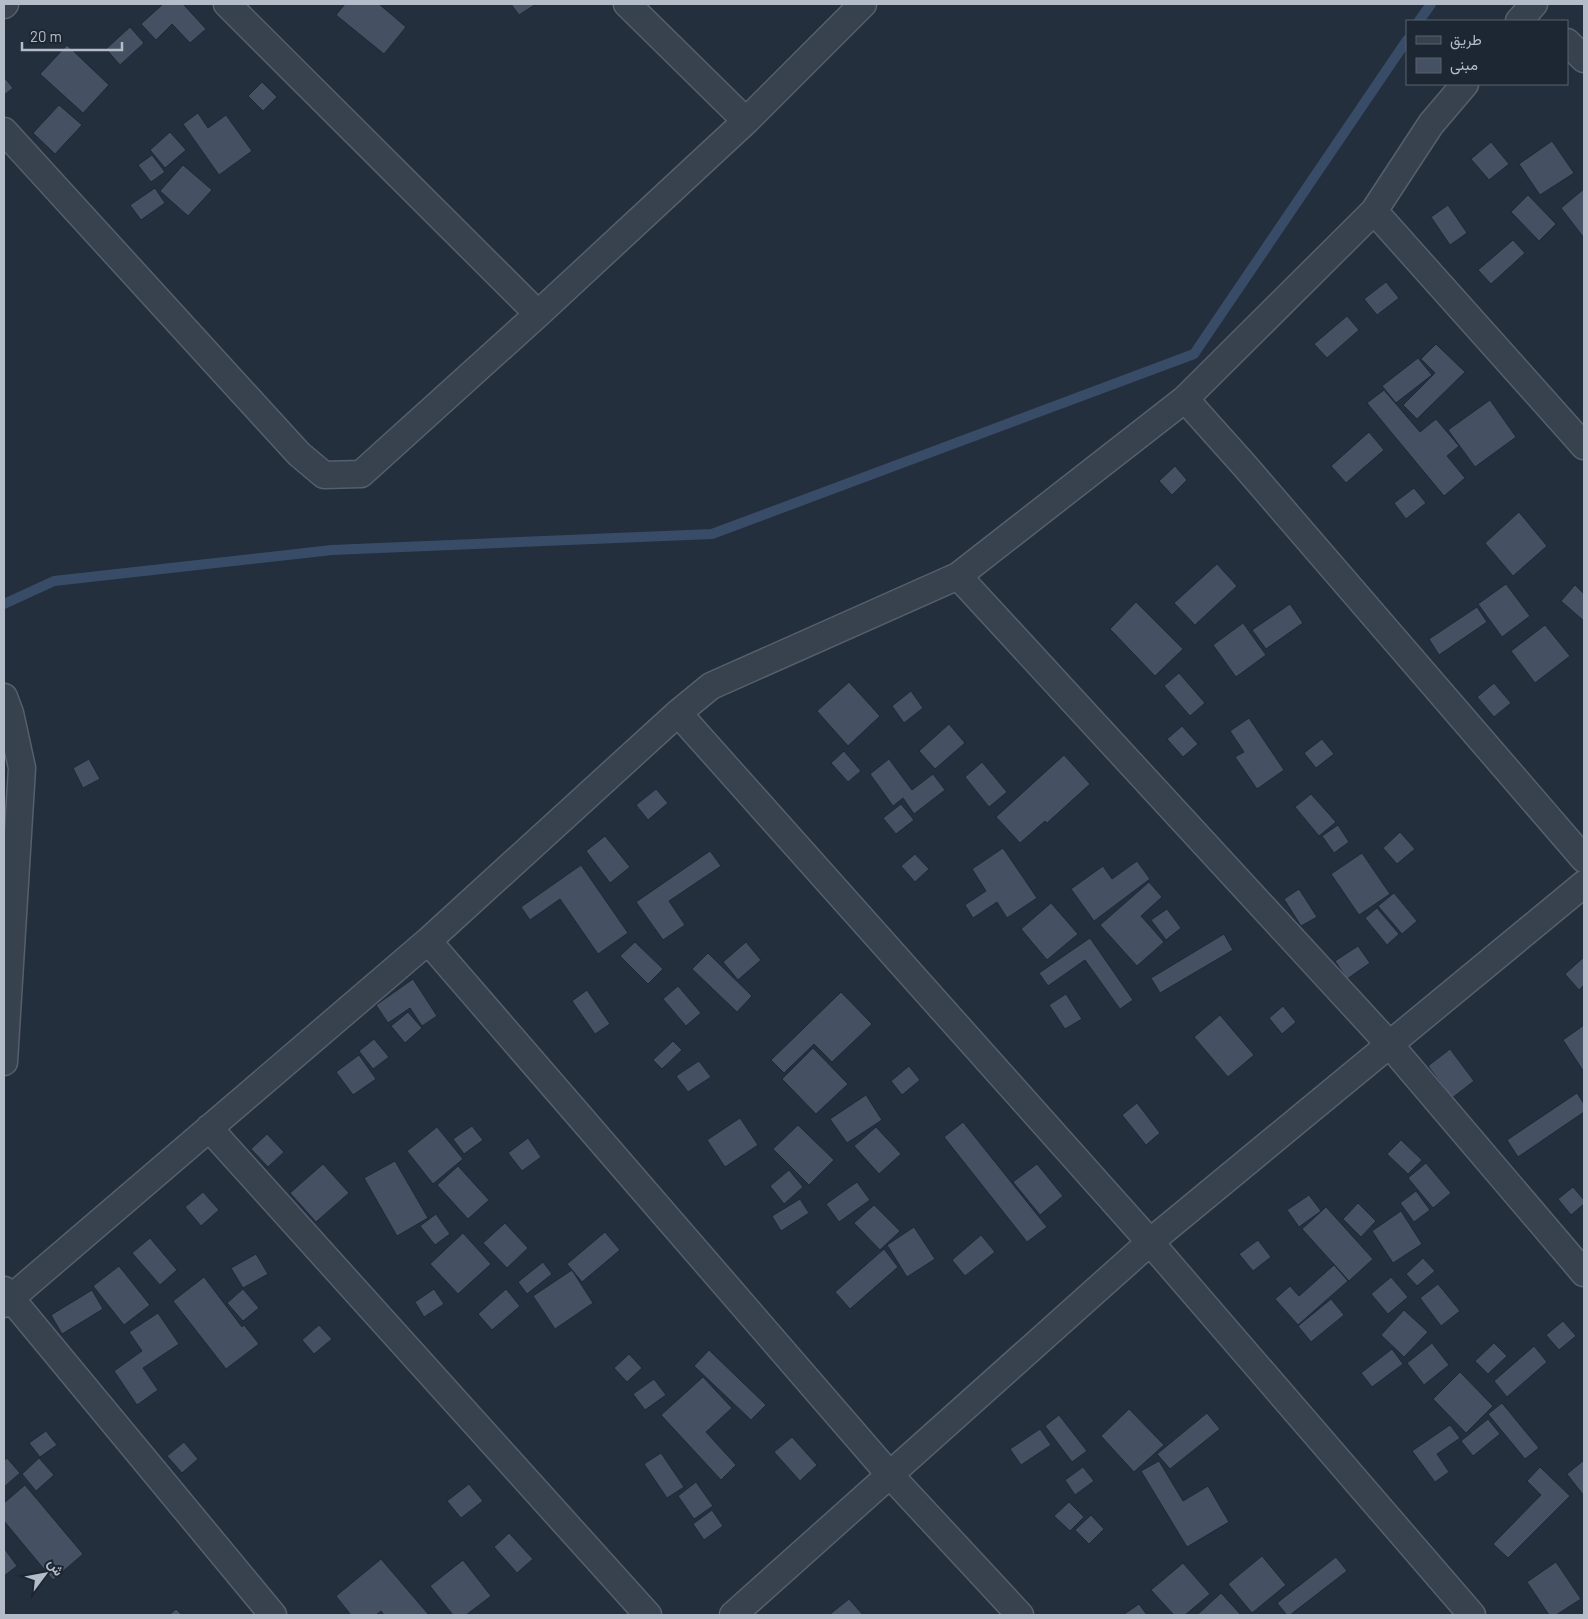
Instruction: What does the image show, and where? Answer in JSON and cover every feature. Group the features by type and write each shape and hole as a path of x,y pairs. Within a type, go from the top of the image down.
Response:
{"street":[{"path":"227,4 538,314"},
{"path":"626,4 746,121"},
{"path":"4,131 299,454 324,475 361,474 538,314 746,121 863,4"},
{"path":"1568,43 1584,59"},
{"path":"273,1615 6,1297 209,1128 428,941 678,713 711,686 958,576 1185,399 1374,211 1431,124 1465,85"},
{"path":"1374,211 1584,446"},
{"path":"1185,399 1252,473 1584,859"},
{"path":"958,576 1390,1045 1584,1273"},
{"path":"4,697 10,713 22,768 4,1062"},
{"path":"678,713 1150,1242 1472,1615"},
{"path":"733,1615 1150,1242 1584,884"},
{"path":"428,941 890,1475 1020,1615"},
{"path":"209,1128 648,1615"}],"building":[{"path":"163,4 183,4 206,29 190,43 172,24 156,40 141,24"},
{"path":"345,4 379,4 406,27 384,54 336,15"},
{"path":"511,4 536,4 519,15"},
{"path":"130,27 144,43 120,65 106,49"},
{"path":"67,45 109,85 83,113 40,74"},
{"path":"4,77 13,88 4,95"},
{"path":"262,82 277,97 263,111 248,96"},
{"path":"59,105 82,125 55,154 33,133"},
{"path":"198,113 208,128 226,115 252,151 219,175 183,124"},
{"path":"170,132 186,150 165,168 150,150"},
{"path":"1552,141 1574,173 1540,195 1519,164"},
{"path":"1491,142 1509,164 1489,180 1471,159"},
{"path":"152,155 165,172 151,182 138,165"},
{"path":"183,165 212,190 188,216 160,191"},
{"path":"155,188 165,203 141,220 130,205"},
{"path":"1584,189 1584,238 1561,208"},
{"path":"1528,195 1556,224 1539,241 1511,212"},
{"path":"1448,205 1467,233 1450,245 1431,217"},
{"path":"1513,240 1525,253 1491,284 1478,270"},
{"path":"1386,282 1399,298 1377,315 1364,299"},
{"path":"1347,316 1359,330 1327,358 1314,344"},
{"path":"1436,344 1465,372 1417,419 1403,405 1435,373 1421,359"},
{"path":"1418,358 1432,375 1396,403 1382,386"},
{"path":"1384,390 1420,432 1436,419 1459,446 1447,456 1465,478 1444,496 1367,403"},
{"path":"1490,400 1516,437 1475,467 1448,430"},
{"path":"1369,432 1384,450 1346,483 1331,466"},
{"path":"1175,466 1187,480 1172,495 1159,481"},
{"path":"1414,488 1426,503 1406,519 1394,503"},
{"path":"1519,512 1547,546 1513,576 1485,543"},
{"path":"1217,564 1237,586 1195,625 1174,603"},
{"path":"1506,584 1530,616 1502,637 1478,604"},
{"path":"1575,585 1584,594 1584,621 1561,601"},
{"path":"1136,602 1183,649 1155,676 1110,629"},
{"path":"1290,604 1303,623 1266,649 1252,630"},
{"path":"1477,607 1487,622 1439,655 1429,639"},
{"path":"1243,623 1266,655 1236,677 1213,645"},
{"path":"1545,625 1570,656 1535,683 1511,651"},
{"path":"1179,673 1205,703 1190,716 1164,686"},
{"path":"849,682 880,716 848,746 817,711"},
{"path":"1494,683 1511,703 1494,717 1477,697"},
{"path":"911,691 923,708 904,723 892,706"},
{"path":"1249,718 1284,770 1257,789 1235,757 1244,752 1230,731"},
{"path":"949,724 965,743 935,769 919,751"},
{"path":"1182,726 1198,744 1183,757 1167,739"},
{"path":"1322,739 1334,754 1316,768 1304,753"},
{"path":"844,751 861,771 848,782 831,763"},
{"path":"1064,755 1090,784 1047,823 1045,821 1020,843 996,817"},
{"path":"89,759 100,779 83,788 73,768"},
{"path":"889,759 912,790 933,774 945,790 914,814 903,798 893,806 870,774"},
{"path":"982,762 1007,792 989,807 965,777"},
{"path":"656,789 668,803 648,820 636,805"},
{"path":"1311,794 1336,822 1319,836 1295,807"},
{"path":"901,804 914,820 896,834 883,818"},
{"path":"1338,825 1349,842 1334,853 1322,836"},
{"path":"1400,832 1415,849 1397,864 1383,848"},
{"path":"605,836 630,867 610,883 586,851"},
{"path":"1003,848 1037,898 1007,918 997,902 973,918 965,905 986,891 972,869"},
{"path":"710,851 721,866 669,901 685,925 663,940 636,902"},
{"path":"1362,853 1390,894 1359,915 1331,874"},
{"path":"915,854 929,869 915,882 901,866"},
{"path":"1137,861 1150,879 1094,921 1071,889 1103,866 1112,879"},
{"path":"581,865 628,933 598,954 560,899 530,920 521,907"},
{"path":"1149,882 1162,897 1141,916 1164,942 1137,966 1100,925"},
{"path":"1299,889 1317,917 1301,926 1284,899"},
{"path":"1394,893 1417,921 1402,934 1378,906"},
{"path":"1051,903 1078,934 1047,960 1021,929"},
{"path":"1377,908 1399,934 1387,945 1365,918"},
{"path":"1167,909 1181,928 1166,940 1151,920"},
{"path":"1224,934 1233,950 1160,993 1151,978"},
{"path":"1090,938 1133,1000 1120,1009 1085,960 1048,986 1039,973"},
{"path":"635,942 663,969 648,984 620,956"},
{"path":"746,942 761,960 738,980 723,962"},
{"path":"1358,946 1370,963 1347,979 1335,961"},
{"path":"708,953 752,996 737,1012 692,969"},
{"path":"1584,957 1584,985 1579,990 1565,974"},
{"path":"413,979 437,1016 422,1026 410,1008 388,1023 376,1005"},
{"path":"678,986 701,1013 686,1026 663,999"},
{"path":"587,990 610,1024 595,1034 572,1001"},
{"path":"841,992 872,1024 832,1062 814,1044 784,1073 771,1060"},
{"path":"1066,994 1082,1019 1065,1029 1049,1005"},
{"path":"1283,1006 1296,1022 1282,1034 1269,1018"},
{"path":"408,1012 422,1028 405,1043 391,1026"},
{"path":"1220,1015 1254,1055 1228,1077 1194,1037"},
{"path":"1584,1025 1584,1072 1563,1040"},
{"path":"374,1039 389,1057 373,1069 359,1051"},
{"path":"673,1041 682,1050 662,1069 653,1060"},
{"path":"813,1048 848,1084 816,1114 782,1079"},
{"path":"1450,1049 1474,1081 1452,1098 1428,1066"},
{"path":"359,1055 376,1079 353,1095 336,1072"},
{"path":"699,1061 711,1077 688,1092 676,1076"},
{"path":"909,1066 920,1080 902,1095 891,1081"},
{"path":"1577,1093 1584,1104 1584,1112 1518,1157 1507,1140"},
{"path":"866,1095 882,1120 847,1143 830,1119"},
{"path":"1137,1103 1160,1133 1146,1145 1122,1115"},
{"path":"740,1118 758,1145 725,1167 707,1140"},
{"path":"963,1122 1047,1227 1027,1242 944,1137"},
{"path":"798,1125 834,1160 809,1185 773,1149"},
{"path":"472,1126 483,1140 464,1154 453,1139"},
{"path":"437,1127 463,1159 433,1184 407,1151"},
{"path":"876,1127 901,1154 879,1174 854,1146"},
{"path":"267,1134 284,1152 268,1167 251,1149"},
{"path":"528,1138 541,1157 522,1171 508,1153"},
{"path":"1401,1140 1422,1160 1408,1174 1387,1154"},
{"path":"395,1161 428,1218 397,1236 364,1178"},
{"path":"1426,1163 1451,1193 1433,1208 1408,1178"},
{"path":"323,1164 349,1193 316,1222 290,1193"},
{"path":"1037,1164 1063,1196 1040,1215 1013,1182"},
{"path":"458,1166 489,1200 468,1219 437,1185"},
{"path":"789,1170 803,1187 784,1204 770,1186"},
{"path":"857,1182 870,1200 839,1222 826,1204"},
{"path":"1573,1187 1584,1200 1584,1204 1571,1215 1558,1199"},
{"path":"1416,1191 1430,1210 1414,1222 1400,1203"},
{"path":"203,1192 219,1210 201,1226 185,1207"},
{"path":"1309,1195 1321,1211 1299,1227 1287,1210"},
{"path":"800,1199 809,1213 781,1231 772,1216"},
{"path":"1358,1203 1376,1221 1361,1237 1343,1219"},
{"path":"874,1205 900,1231 880,1250 854,1223"},
{"path":"1326,1207 1373,1259 1349,1281 1302,1229"},
{"path":"1401,1211 1422,1244 1393,1263 1372,1231"},
{"path":"436,1214 450,1234 435,1245 420,1226"},
{"path":"505,1223 528,1248 507,1268 483,1243"},
{"path":"914,1227 935,1259 907,1277 887,1245"},
{"path":"605,1232 620,1250 582,1282 567,1264"},
{"path":"463,1233 491,1264 458,1294 430,1264"},
{"path":"981,1235 995,1252 965,1276 952,1260"},
{"path":"150,1238 177,1270 160,1285 132,1253"},
{"path":"1258,1240 1271,1257 1253,1271 1239,1254"},
{"path":"884,1249 898,1267 850,1309 835,1292"},
{"path":"256,1254 268,1274 243,1288 231,1268"},
{"path":"1423,1258 1435,1271 1417,1286 1406,1274"},
{"path":"543,1262 552,1274 527,1294 518,1282"},
{"path":"1334,1265 1348,1281 1298,1325 1275,1299 1290,1286 1299,1296"},
{"path":"119,1266 150,1305 124,1325 93,1286"},
{"path":"572,1270 593,1303 555,1329 533,1296"},
{"path":"204,1277 242,1327 244,1325 259,1344 226,1369 173,1301"},
{"path":"1391,1277 1408,1297 1388,1314 1371,1294"},
{"path":"1438,1284 1460,1311 1441,1326 1420,1298"},
{"path":"243,1289 259,1308 243,1321 227,1303"},
{"path":"434,1289 444,1304 424,1317 415,1302"},
{"path":"506,1289 520,1306 492,1330 478,1314"},
{"path":"92,1290 103,1309 62,1334 51,1315"},
{"path":"1331,1299 1344,1315 1311,1342 1298,1326"},
{"path":"1404,1310 1428,1332 1404,1357 1381,1335"},
{"path":"158,1313 179,1344 143,1368 158,1390 137,1405 114,1371 142,1351 129,1332"},
{"path":"1563,1321 1576,1336 1559,1350 1546,1335"},
{"path":"319,1325 332,1339 314,1354 302,1340"},
{"path":"1432,1343 1449,1365 1424,1385 1407,1363"},
{"path":"1494,1343 1507,1356 1488,1374 1475,1361"},
{"path":"1534,1346 1547,1362 1507,1397 1494,1381"},
{"path":"1392,1349 1403,1364 1372,1387 1361,1373"},
{"path":"709,1350 766,1405 751,1420 694,1366"},
{"path":"629,1354 642,1368 627,1382 614,1368"},
{"path":"1460,1372 1493,1406 1466,1433 1433,1399"},
{"path":"703,1377 732,1408 706,1432 736,1465 721,1480 661,1415"},
{"path":"654,1379 666,1395 645,1410 633,1394"},
{"path":"1502,1403 1539,1448 1525,1459 1488,1414"},
{"path":"1129,1409 1164,1445 1134,1472 1101,1436"},
{"path":"1207,1413 1220,1429 1170,1469 1157,1454"},
{"path":"1059,1415 1087,1451 1072,1462 1045,1426"},
{"path":"1488,1419 1500,1434 1473,1456 1461,1441"},
{"path":"1450,1425 1460,1438 1437,1454 1449,1472 1435,1482 1412,1451"},
{"path":"1040,1429 1051,1445 1021,1465 1010,1449"},
{"path":"46,1431 57,1445 40,1457 29,1443"},
{"path":"792,1437 817,1465 800,1481 774,1452"},
{"path":"184,1442 198,1459 182,1473 167,1456"},
{"path":"661,1453 684,1487 667,1498 644,1464"},
{"path":"7,1458 20,1473 4,1487 4,1461"},
{"path":"39,1458 54,1475 36,1491 22,1474"},
{"path":"1584,1460 1584,1496 1567,1474"},
{"path":"1159,1461 1183,1501 1208,1486 1229,1522 1187,1547 1141,1471"},
{"path":"1083,1467 1094,1481 1075,1495 1065,1480"},
{"path":"1540,1467 1570,1496 1508,1558 1493,1544 1541,1495 1527,1481"},
{"path":"696,1482 713,1506 694,1519 678,1496"},
{"path":"469,1484 483,1501 461,1518 447,1501"},
{"path":"25,1485 83,1554 53,1580 4,1521 4,1503"},
{"path":"1069,1502 1084,1517 1070,1531 1054,1516"},
{"path":"712,1510 723,1526 704,1540 693,1524"},
{"path":"1091,1515 1104,1529 1089,1544 1075,1530"},
{"path":"509,1533 533,1559 517,1573 494,1547"},
{"path":"4,1548 17,1566 4,1576"},
{"path":"1262,1556 1286,1585 1252,1613 1228,1584"},
{"path":"1336,1557 1347,1571 1290,1615 1287,1615 1277,1603"},
{"path":"381,1559 429,1615 384,1615 381,1611 376,1615 351,1615 336,1596"},
{"path":"463,1560 491,1596 466,1615 453,1615 430,1586"},
{"path":"1556,1562 1581,1599 1556,1615 1549,1615 1527,1582"},
{"path":"1183,1563 1210,1594 1185,1615 1174,1615 1151,1590"},
{"path":"1221,1593 1241,1615 1197,1615"},
{"path":"849,1599 863,1615 829,1615"},
{"path":"1139,1604 1147,1615 1123,1615"},
{"path":"176,1609 182,1615 169,1615"}],"waterway":[{"path":"1420,20 1431,4"},
{"path":"4,604 54,581 332,550 712,534 1194,354 1406,41"}]}
